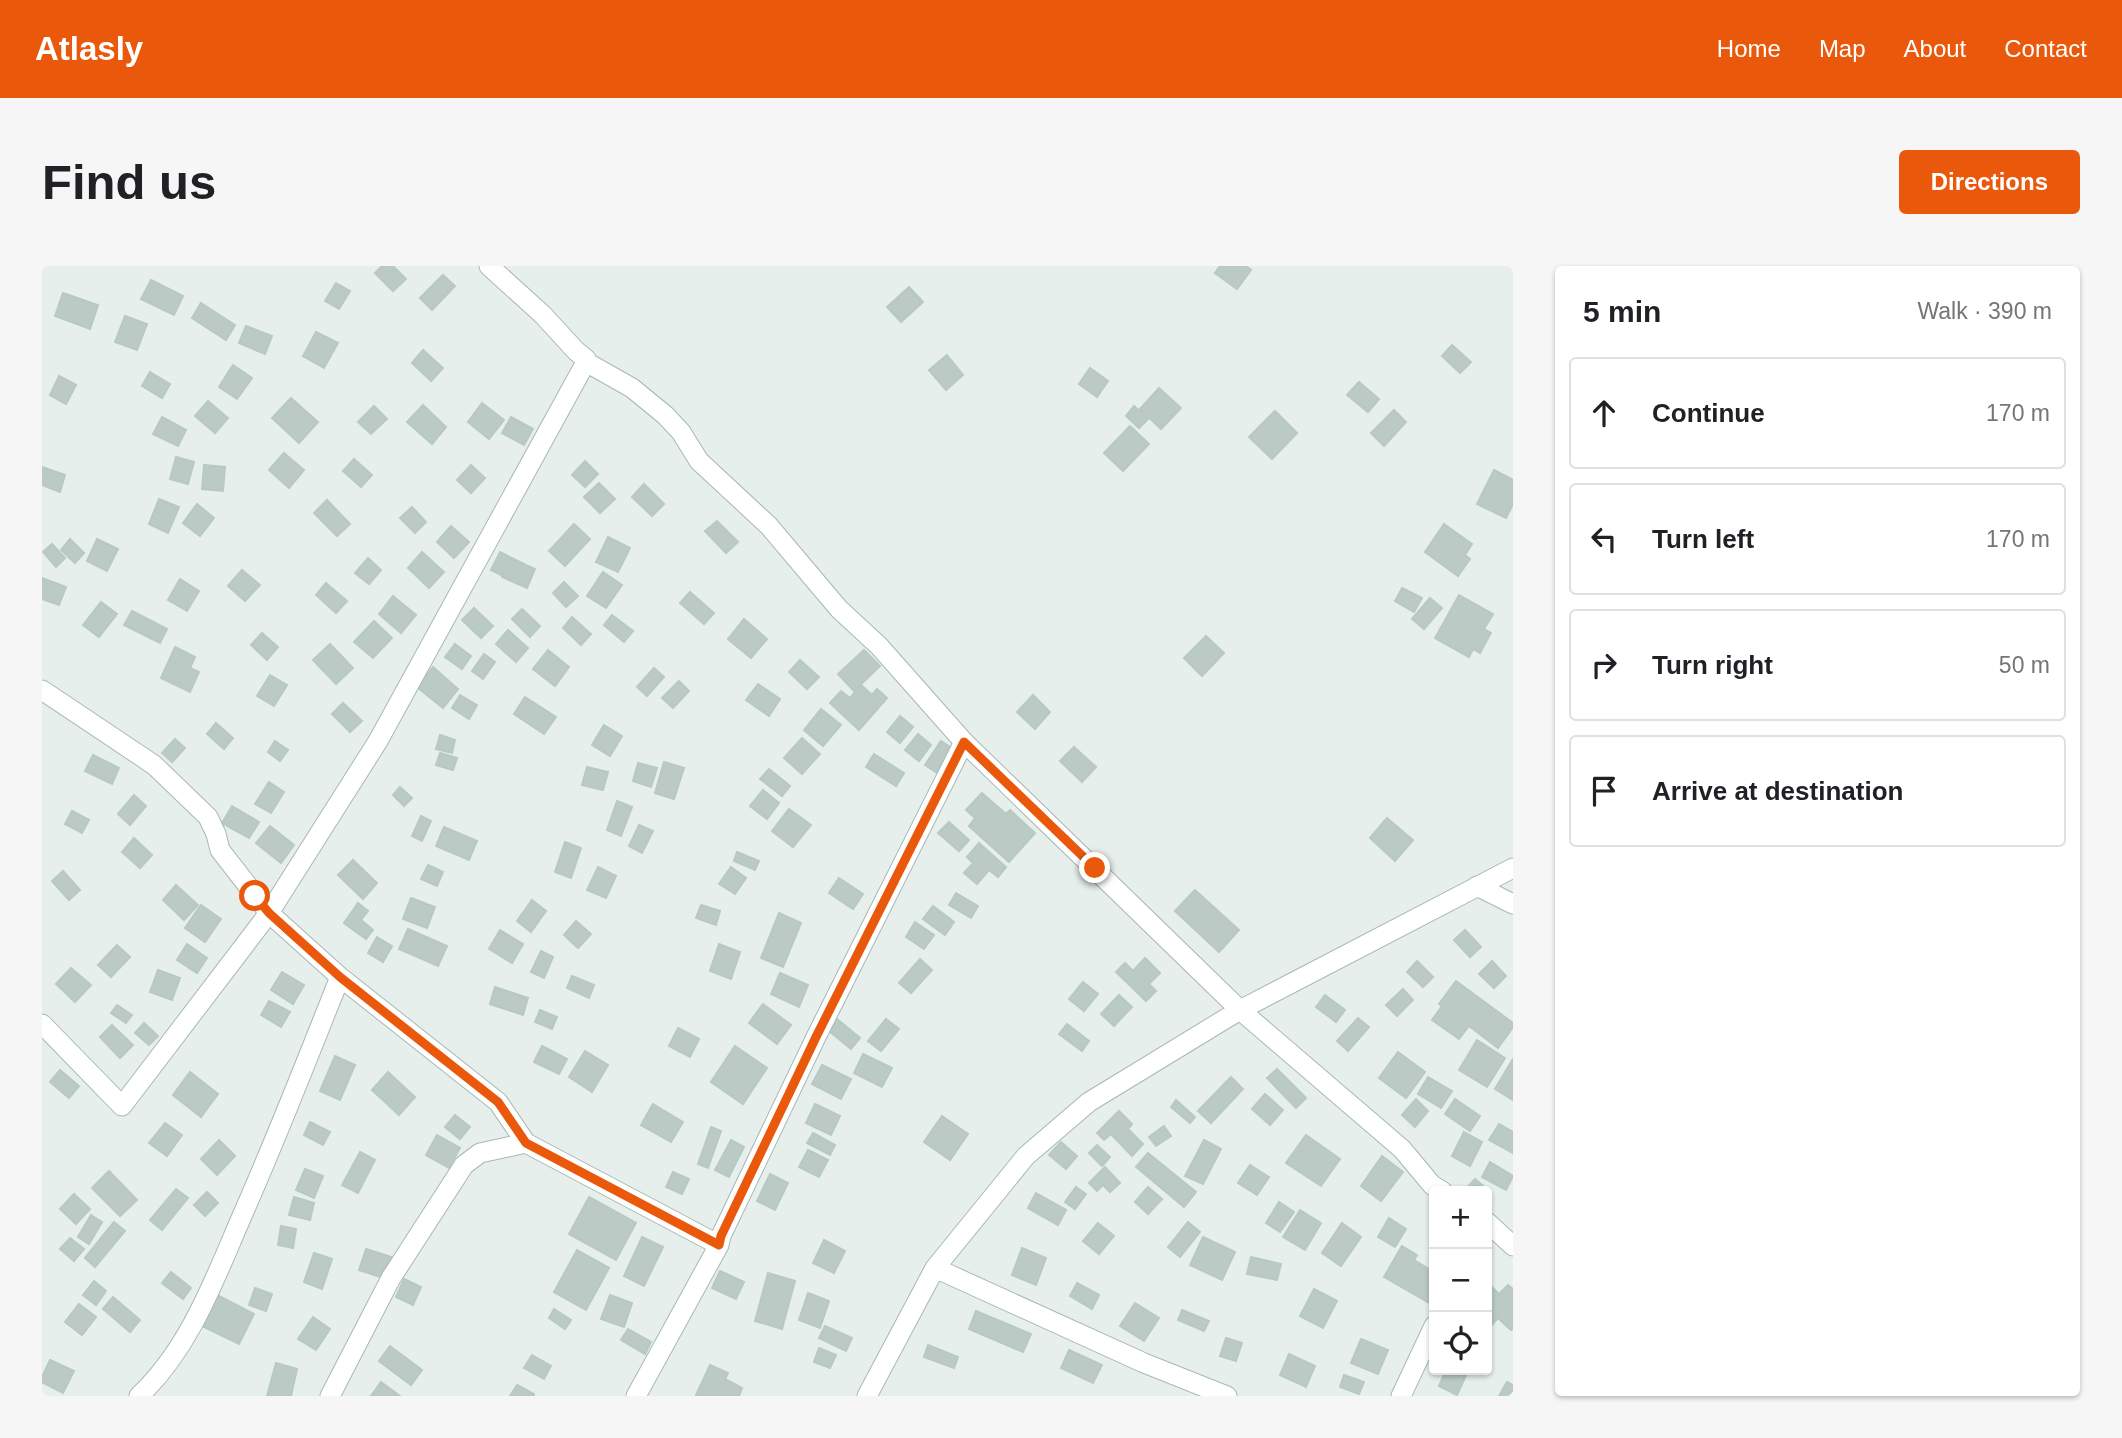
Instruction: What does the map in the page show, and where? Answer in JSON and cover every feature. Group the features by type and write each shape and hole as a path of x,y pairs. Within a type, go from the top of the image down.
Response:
{"street":[{"path":"489,266 543,315 586,362 632,388 665,415 681,432 699,461 769,526 839,609 879,646 964,742 1240,1010 1402,1149 1434,1186"},
{"path":"42,1024 122,1106 269,913 378,741 586,362"},
{"path":"42,691 154,765 208,817 220,850 269,913 340,977 498,1102 526,1143 719,1245"},
{"path":"637,1396 719,1245 816,1037 964,742"},
{"path":"867,1396 935,1268 1026,1156 1089,1102 1240,1010 1513,868"},
{"path":"1477,886 1513,904"},
{"path":"139,1396 182,1342 209,1293 340,977"},
{"path":"330,1396 391,1278 464,1164 480,1153 526,1143"},
{"path":"1492,1231 1513,1246"},
{"path":"935,1268 1144,1363 1227,1396"},
{"path":"1401,1396 1429,1337"}],"building":[{"path":"382,266 393,266 406,279 393,291 375,273"},
{"path":"1220,266 1246,266 1251,270 1237,289 1215,273"},
{"path":"443,275 455,286 432,310 420,298"},
{"path":"151,280 183,296 174,315 141,299"},
{"path":"336,283 350,291 339,309 325,301"},
{"path":"909,287 923,302 901,322 887,307"},
{"path":"908,288 921,301 902,321 889,308"},
{"path":"63,293 98,305 90,329 55,316"},
{"path":"201,303 235,325 226,340 192,318"},
{"path":"125,316 147,324 137,350 115,342"},
{"path":"246,326 272,336 265,354 239,343"},
{"path":"316,332 338,343 324,368 303,356"},
{"path":"1452,345 1471,362 1460,373 1442,356"},
{"path":"423,350 443,368 431,381 412,363"},
{"path":"947,355 963,375 946,390 929,370"},
{"path":"233,365 252,378 237,399 219,387"},
{"path":"1090,368 1108,381 1097,397 1079,384"},
{"path":"150,372 170,384 162,398 142,386"},
{"path":"59,376 76,385 66,404 50,395"},
{"path":"1359,382 1379,399 1368,412 1347,395"},
{"path":"1159,388 1181,408 1161,429 1140,409"},
{"path":"291,398 318,422 299,443 272,418"},
{"path":"208,401 228,418 215,433 195,416"},
{"path":"482,403 504,420 489,439 468,422"},
{"path":"423,405 446,427 432,444 407,422"},
{"path":"374,406 387,419 371,434 358,422"},
{"path":"1134,406 1148,419 1139,428 1126,416"},
{"path":"1394,410 1406,422 1384,446 1371,433"},
{"path":"1275,411 1297,433 1272,459 1249,437"},
{"path":"162,417 186,430 178,446 153,434"},
{"path":"511,417 533,429 524,445 502,433"},
{"path":"1130,426 1149,444 1123,471 1104,453"},
{"path":"284,453 304,470 289,488 269,470"},
{"path":"176,457 194,462 188,484 170,479"},
{"path":"354,459 372,475 361,487 343,471"},
{"path":"585,461 598,474 585,487 572,475"},
{"path":"204,465 225,467 223,491 202,489"},
{"path":"471,465 485,478 471,493 457,480"},
{"path":"42,467 65,475 60,492 42,485"},
{"path":"1494,470 1513,480 1513,504 1506,518 1477,504"},
{"path":"599,483 615,499 600,513 584,497"},
{"path":"644,484 664,504 652,516 632,497"},
{"path":"159,499 179,507 168,533 149,524"},
{"path":"327,500 350,524 337,536 314,513"},
{"path":"197,504 214,518 200,536 183,523"},
{"path":"412,507 426,522 415,533 400,518"},
{"path":"717,521 738,542 726,553 705,531"},
{"path":"574,524 590,539 565,566 549,551"},
{"path":"1444,524 1472,544 1465,555 1470,559 1458,576 1425,552"},
{"path":"451,526 469,542 454,558 437,542"},
{"path":"608,537 630,548 618,572 596,562"},
{"path":"70,539 84,553 75,563 61,550"},
{"path":"97,539 118,549 107,571 87,561"},
{"path":"52,544 65,558 56,567 43,552"},
{"path":"422,552 444,572 429,588 408,568"},
{"path":"500,552 534,569 525,587 491,570"},
{"path":"368,558 381,570 369,584 355,573"},
{"path":"509,558 535,569 527,588 502,577"},
{"path":"242,570 260,585 245,601 228,586"},
{"path":"603,572 622,585 606,608 587,596"},
{"path":"42,578 66,587 59,605 42,599"},
{"path":"180,579 199,591 187,611 168,600"},
{"path":"564,582 578,596 566,607 553,593"},
{"path":"326,583 347,601 336,613 316,595"},
{"path":"1402,588 1422,598 1414,612 1395,601"},
{"path":"690,592 714,613 704,624 680,603"},
{"path":"1459,595 1493,614 1484,629 1491,633 1480,653 1473,649 1469,657 1435,638"},
{"path":"393,596 416,615 401,633 379,614"},
{"path":"1430,598 1442,608 1424,629 1412,619"},
{"path":"101,602 117,614 99,637 83,625"},
{"path":"474,608 493,626 481,638 462,620"},
{"path":"522,609 540,626 530,637 512,619"},
{"path":"132,611 167,629 160,643 124,625"},
{"path":"612,615 633,631 624,642 604,625"},
{"path":"572,617 591,634 581,645 563,628"},
{"path":"744,619 767,639 751,658 728,639"},
{"path":"374,621 392,638 373,658 354,642"},
{"path":"508,630 528,648 516,662 496,644"},
{"path":"262,633 278,647 267,660 251,645"},
{"path":"1206,636 1224,653 1202,676 1184,658"},
{"path":"330,644 353,668 336,684 313,660"},
{"path":"455,644 471,656 462,669 445,657"},
{"path":"175,647 195,657 190,668 199,672 190,692 161,678"},
{"path":"548,650 569,667 555,686 533,669"},
{"path":"864,650 880,666 854,691 838,674"},
{"path":"484,654 495,662 483,679 472,671"},
{"path":"800,660 819,677 807,689 789,672"},
{"path":"433,667 458,689 443,708 417,687"},
{"path":"654,668 664,677 647,696 637,687"},
{"path":"270,675 287,685 274,706 257,696"},
{"path":"679,681 689,691 673,708 662,698"},
{"path":"758,684 780,699 769,716 746,700"},
{"path":"861,685 872,695 877,689 887,698 859,730 830,703 841,691 850,698"},
{"path":"460,695 477,705 469,719 452,708"},
{"path":"1033,695 1050,712 1035,729 1017,712"},
{"path":"525,697 556,717 544,734 514,714"},
{"path":"343,703 362,721 350,732 332,714"},
{"path":"821,709 841,725 823,746 804,730"},
{"path":"900,716 913,727 900,743 887,732"},
{"path":"216,723 233,738 224,749 207,734"},
{"path":"604,725 622,736 610,756 592,745"},
{"path":"918,734 931,745 919,761 905,750"},
{"path":"440,735 455,740 452,753 436,749"},
{"path":"802,738 820,754 802,774 784,758"},
{"path":"175,739 185,748 172,762 162,753"},
{"path":"275,741 288,750 280,761 268,752"},
{"path":"941,741 958,752 942,776 925,765"},
{"path":"1074,747 1096,767 1082,782 1060,761"},
{"path":"440,753 457,758 453,770 436,765"},
{"path":"874,754 904,773 896,786 866,767"},
{"path":"93,755 119,768 112,784 85,771"},
{"path":"664,762 684,768 674,799 655,793"},
{"path":"638,763 657,768 651,787 633,781"},
{"path":"587,767 608,772 603,790 582,785"},
{"path":"769,769 790,786 782,796 760,779"},
{"path":"269,782 284,792 271,813 255,804"},
{"path":"400,787 412,798 404,806 393,795"},
{"path":"763,790 779,803 767,819 750,806"},
{"path":"982,793 1006,814 1010,810 1035,833 1009,862 969,826 975,818 966,810"},
{"path":"134,795 146,806 130,825 118,814"},
{"path":"617,801 632,807 621,836 607,830"},
{"path":"232,806 259,822 249,838 222,823"},
{"path":"789,809 811,825 793,847 772,831"},
{"path":"72,811 89,820 82,833 65,824"},
{"path":"421,816 431,821 422,841 412,836"},
{"path":"1387,818 1413,840 1395,861 1370,838"},
{"path":"949,822 969,840 959,851 938,833"},
{"path":"639,825 653,831 642,853 629,846"},
{"path":"270,826 294,845 281,863 256,843"},
{"path":"444,827 477,841 469,860 436,846"},
{"path":"134,838 152,855 140,868 122,852"},
{"path":"565,842 581,848 571,878 555,872"},
{"path":"979,843 1006,867 998,877 989,870 977,884 964,873 973,863 967,857"},
{"path":"737,852 759,861 755,870 734,861"},
{"path":"353,860 377,883 363,899 338,875"},
{"path":"428,865 443,872 437,886 421,879"},
{"path":"598,867 616,876 606,898 587,890"},
{"path":"731,867 746,878 735,894 719,884"},
{"path":"63,871 80,890 69,900 52,881"},
{"path":"839,878 863,894 853,909 829,893"},
{"path":"176,885 198,905 184,920 163,900"},
{"path":"1195,890 1239,930 1219,952 1175,911"},
{"path":"956,893 978,906 971,918 949,905"},
{"path":"411,898 435,907 427,928 403,919"},
{"path":"532,900 546,911 531,932 517,921"},
{"path":"358,903 368,911 361,920 373,930 366,939 344,923"},
{"path":"201,905 221,919 205,942 185,928"},
{"path":"701,905 720,911 716,925 696,918"},
{"path":"933,906 954,922 945,935 923,919"},
{"path":"779,913 801,923 783,967 761,958"},
{"path":"576,921 591,934 578,948 564,935"},
{"path":"915,922 934,935 924,949 906,937"},
{"path":"408,929 447,946 438,966 399,949"},
{"path":"500,930 523,944 512,963 489,949"},
{"path":"1465,930 1481,947 1470,957 1454,940"},
{"path":"377,937 392,946 383,962 368,953"},
{"path":"187,944 207,958 197,973 177,960"},
{"path":"719,944 740,952 731,979 710,971"},
{"path":"117,945 130,957 111,977 98,965"},
{"path":"541,951 553,957 544,978 531,972"},
{"path":"1145,958 1160,973 1149,984 1156,991 1146,1001 1116,972 1125,963 1133,971"},
{"path":"920,959 932,970 911,993 899,983"},
{"path":"1417,961 1433,977 1423,987 1407,972"},
{"path":"1492,961 1506,976 1494,988 1479,974"},
{"path":"71,968 91,985 75,1002 56,984"},
{"path":"158,970 180,978 172,1000 150,992"},
{"path":"282,972 304,985 293,1004 271,990"},
{"path":"780,973 808,985 799,1007 771,994"},
{"path":"572,976 594,985 589,998 567,988"},
{"path":"1456,981 1513,1023 1498,1048 1469,1026 1459,1039 1432,1020 1442,1006 1439,1004"},
{"path":"1083,982 1098,994 1084,1011 1069,999"},
{"path":"495,987 528,998 523,1015 490,1004"},
{"path":"1403,989 1413,1000 1397,1016 1386,1005"},
{"path":"1119,995 1132,1007 1114,1026 1101,1014"},
{"path":"1325,995 1345,1010 1336,1022 1316,1007"},
{"path":"269,1001 290,1012 281,1027 261,1015"},
{"path":"763,1004 791,1025 777,1044 749,1023"},
{"path":"117,1005 132,1015 126,1023 111,1013"},
{"path":"540,1010 557,1017 552,1029 535,1022"},
{"path":"1358,1018 1369,1027 1348,1051 1337,1041"},
{"path":"837,1019 860,1038 851,1049 828,1030"},
{"path":"886,1019 899,1029 881,1051 868,1041"},
{"path":"144,1023 158,1036 149,1045 135,1033"},
{"path":"1067,1024 1089,1041 1082,1051 1059,1034"},
{"path":"112,1025 133,1045 120,1058 100,1037"},
{"path":"678,1028 699,1039 690,1057 669,1046"},
{"path":"1477,1040 1505,1058 1487,1087 1459,1070"},
{"path":"542,1046 567,1059 559,1074 534,1062"},
{"path":"735,1046 767,1068 743,1104 711,1082"},
{"path":"585,1051 608,1065 592,1092 569,1077"},
{"path":"1398,1052 1425,1072 1406,1098 1379,1078"},
{"path":"863,1054 892,1068 882,1087 854,1073"},
{"path":"335,1056 355,1065 340,1100 320,1091"},
{"path":"1513,1059 1513,1100 1495,1089"},
{"path":"822,1065 851,1079 841,1099 812,1084"},
{"path":"1277,1069 1306,1098 1296,1108 1267,1078"},
{"path":"60,1070 79,1086 69,1098 50,1082"},
{"path":"190,1072 218,1094 201,1117 173,1095"},
{"path":"388,1072 415,1097 399,1115 372,1090"},
{"path":"1231,1077 1243,1089 1211,1123 1198,1111"},
{"path":"1428,1077 1452,1091 1441,1108 1418,1094"},
{"path":"1265,1094 1283,1110 1270,1125 1252,1109"},
{"path":"1416,1099 1428,1111 1415,1127 1402,1115"},
{"path":"1455,1099 1480,1116 1470,1131 1445,1114"},
{"path":"1176,1100 1195,1117 1190,1123 1171,1107"},
{"path":"653,1104 683,1122 671,1142 641,1125"},
{"path":"815,1104 840,1116 831,1135 806,1123"},
{"path":"1119,1111 1132,1124 1128,1129 1143,1144 1132,1156 1111,1134 1104,1140 1097,1133"},
{"path":"455,1115 470,1127 460,1139 445,1127"},
{"path":"942,1116 968,1134 950,1160 924,1142"},
{"path":"310,1122 330,1132 323,1145 304,1135"},
{"path":"165,1123 182,1135 167,1156 149,1143"},
{"path":"1499,1124 1513,1132 1513,1153 1489,1140"},
{"path":"1164,1126 1171,1136 1156,1146 1149,1137"},
{"path":"711,1127 721,1131 708,1168 698,1164"},
{"path":"1464,1132 1482,1142 1470,1166 1452,1156"},
{"path":"813,1133 835,1145 830,1155 807,1143"},
{"path":"437,1135 460,1148 449,1168 426,1155"},
{"path":"1306,1135 1340,1159 1321,1186 1286,1163"},
{"path":"219,1140 235,1156 217,1175 201,1159"},
{"path":"731,1140 744,1147 729,1177 715,1170"},
{"path":"1204,1140 1221,1149 1203,1184 1185,1176"},
{"path":"1061,1142 1077,1156 1066,1169 1049,1155"},
{"path":"1097,1145 1110,1157 1102,1166 1089,1153"},
{"path":"808,1150 828,1160 819,1177 799,1167"},
{"path":"360,1152 375,1160 358,1193 342,1185"},
{"path":"1148,1153 1196,1192 1184,1207 1136,1167"},
{"path":"1382,1156 1403,1172 1381,1201 1361,1186"},
{"path":"1490,1162 1513,1176 1506,1190 1482,1177"},
{"path":"1250,1165 1269,1177 1257,1195 1238,1183"},
{"path":"1105,1167 1120,1183 1110,1192 1103,1185 1097,1191 1089,1183"},
{"path":"305,1169 323,1176 314,1198 296,1190"},
{"path":"109,1171 137,1200 120,1216 92,1188"},
{"path":"673,1172 689,1179 682,1194 666,1187"},
{"path":"770,1174 788,1183 775,1210 757,1201"},
{"path":"1475,1179 1483,1186 1469,1186"},
{"path":"1076,1187 1086,1194 1075,1209 1065,1202"},
{"path":"1148,1187 1162,1199 1148,1214 1135,1202"},
{"path":"176,1189 188,1198 162,1230 150,1220"},
{"path":"207,1192 218,1203 205,1216 194,1205"},
{"path":"1036,1193 1066,1210 1058,1225 1028,1208"},
{"path":"74,1194 90,1209 76,1224 60,1209"},
{"path":"294,1197 314,1203 310,1220 289,1215"},
{"path":"589,1197 636,1223 616,1260 569,1234"},
{"path":"1279,1202 1294,1212 1280,1232 1266,1223"},
{"path":"1300,1210 1321,1223 1305,1250 1283,1237"},
{"path":"91,1215 102,1222 89,1244 78,1237"},
{"path":"1389,1218 1406,1229 1395,1247 1378,1237"},
{"path":"114,1222 125,1231 95,1267 85,1258"},
{"path":"1188,1222 1200,1232 1180,1257 1168,1247"},
{"path":"1098,1223 1114,1236 1099,1254 1083,1241"},
{"path":"1342,1223 1361,1237 1341,1266 1322,1253"},
{"path":"281,1226 296,1229 293,1248 278,1245"},
{"path":"642,1237 663,1247 644,1286 624,1276"},
{"path":"1203,1237 1235,1252 1222,1280 1190,1265"},
{"path":"70,1238 84,1249 74,1261 60,1249"},
{"path":"824,1240 845,1251 834,1273 813,1263"},
{"path":"1402,1246 1417,1255 1414,1260 1429,1269 1429,1303 1384,1277"},
{"path":"1022,1248 1046,1258 1036,1285 1012,1275"},
{"path":"366,1249 391,1257 384,1278 359,1270"},
{"path":"577,1250 609,1268 586,1310 554,1292"},
{"path":"314,1253 332,1259 322,1289 304,1282"},
{"path":"1251,1257 1281,1264 1277,1280 1247,1274"},
{"path":"720,1271 744,1282 736,1299 712,1288"},
{"path":"171,1272 191,1288 183,1299 162,1283"},
{"path":"768,1273 795,1281 782,1329 755,1321"},
{"path":"404,1279 421,1287 413,1305 396,1297"},
{"path":"94,1281 106,1291 96,1305 83,1295"},
{"path":"1077,1283 1099,1295 1092,1309 1070,1296"},
{"path":"1508,1285 1513,1289 1513,1328 1511,1330 1498,1318 1492,1325 1492,1287 1499,1294"},
{"path":"255,1288 272,1294 266,1311 249,1305"},
{"path":"1314,1289 1337,1301 1323,1328 1300,1316"},
{"path":"808,1293 829,1301 820,1328 799,1320"},
{"path":"217,1295 254,1314 239,1344 202,1326"},
{"path":"610,1295 632,1303 624,1327 601,1319"},
{"path":"113,1297 140,1320 130,1332 103,1309"},
{"path":"1135,1303 1159,1318 1144,1341 1120,1326"},
{"path":"79,1304 96,1317 82,1335 65,1322"},
{"path":"554,1309 571,1320 565,1329 549,1318"},
{"path":"1182,1310 1209,1321 1204,1331 1178,1320"},
{"path":"976,1311 1031,1334 1023,1352 969,1329"},
{"path":"313,1317 330,1329 316,1350 298,1339"},
{"path":"825,1326 852,1338 846,1351 819,1338"},
{"path":"628,1329 651,1342 645,1354 621,1340"},
{"path":"1226,1338 1242,1343 1236,1361 1220,1356"},
{"path":"1361,1339 1388,1350 1378,1374 1351,1363"},
{"path":"928,1345 958,1357 954,1368 924,1357"},
{"path":"390,1346 422,1370 411,1385 379,1361"},
{"path":"819,1348 836,1355 830,1368 814,1362"},
{"path":"1069,1350 1102,1365 1093,1383 1061,1368"},
{"path":"1289,1354 1315,1366 1306,1387 1280,1375"},
{"path":"532,1355 551,1366 544,1379 524,1368"},
{"path":"50,1360 74,1371 63,1393 42,1382"},
{"path":"276,1363 297,1369 291,1396 267,1396"},
{"path":"710,1365 728,1373 725,1379 742,1388 739,1396 696,1395"},
{"path":"1344,1375 1364,1382 1359,1394 1340,1387"},
{"path":"1444,1375 1466,1375 1457,1395 1439,1386"},
{"path":"381,1382 400,1396 371,1396"},
{"path":"1507,1382 1513,1385 1513,1396 1499,1396"},
{"path":"517,1385 534,1394 534,1396 510,1396"}],"route":[{"path":"255,896 269,913 340,977 498,1102 526,1143 719,1245 816,1037 964,742 1095,868"}]}
